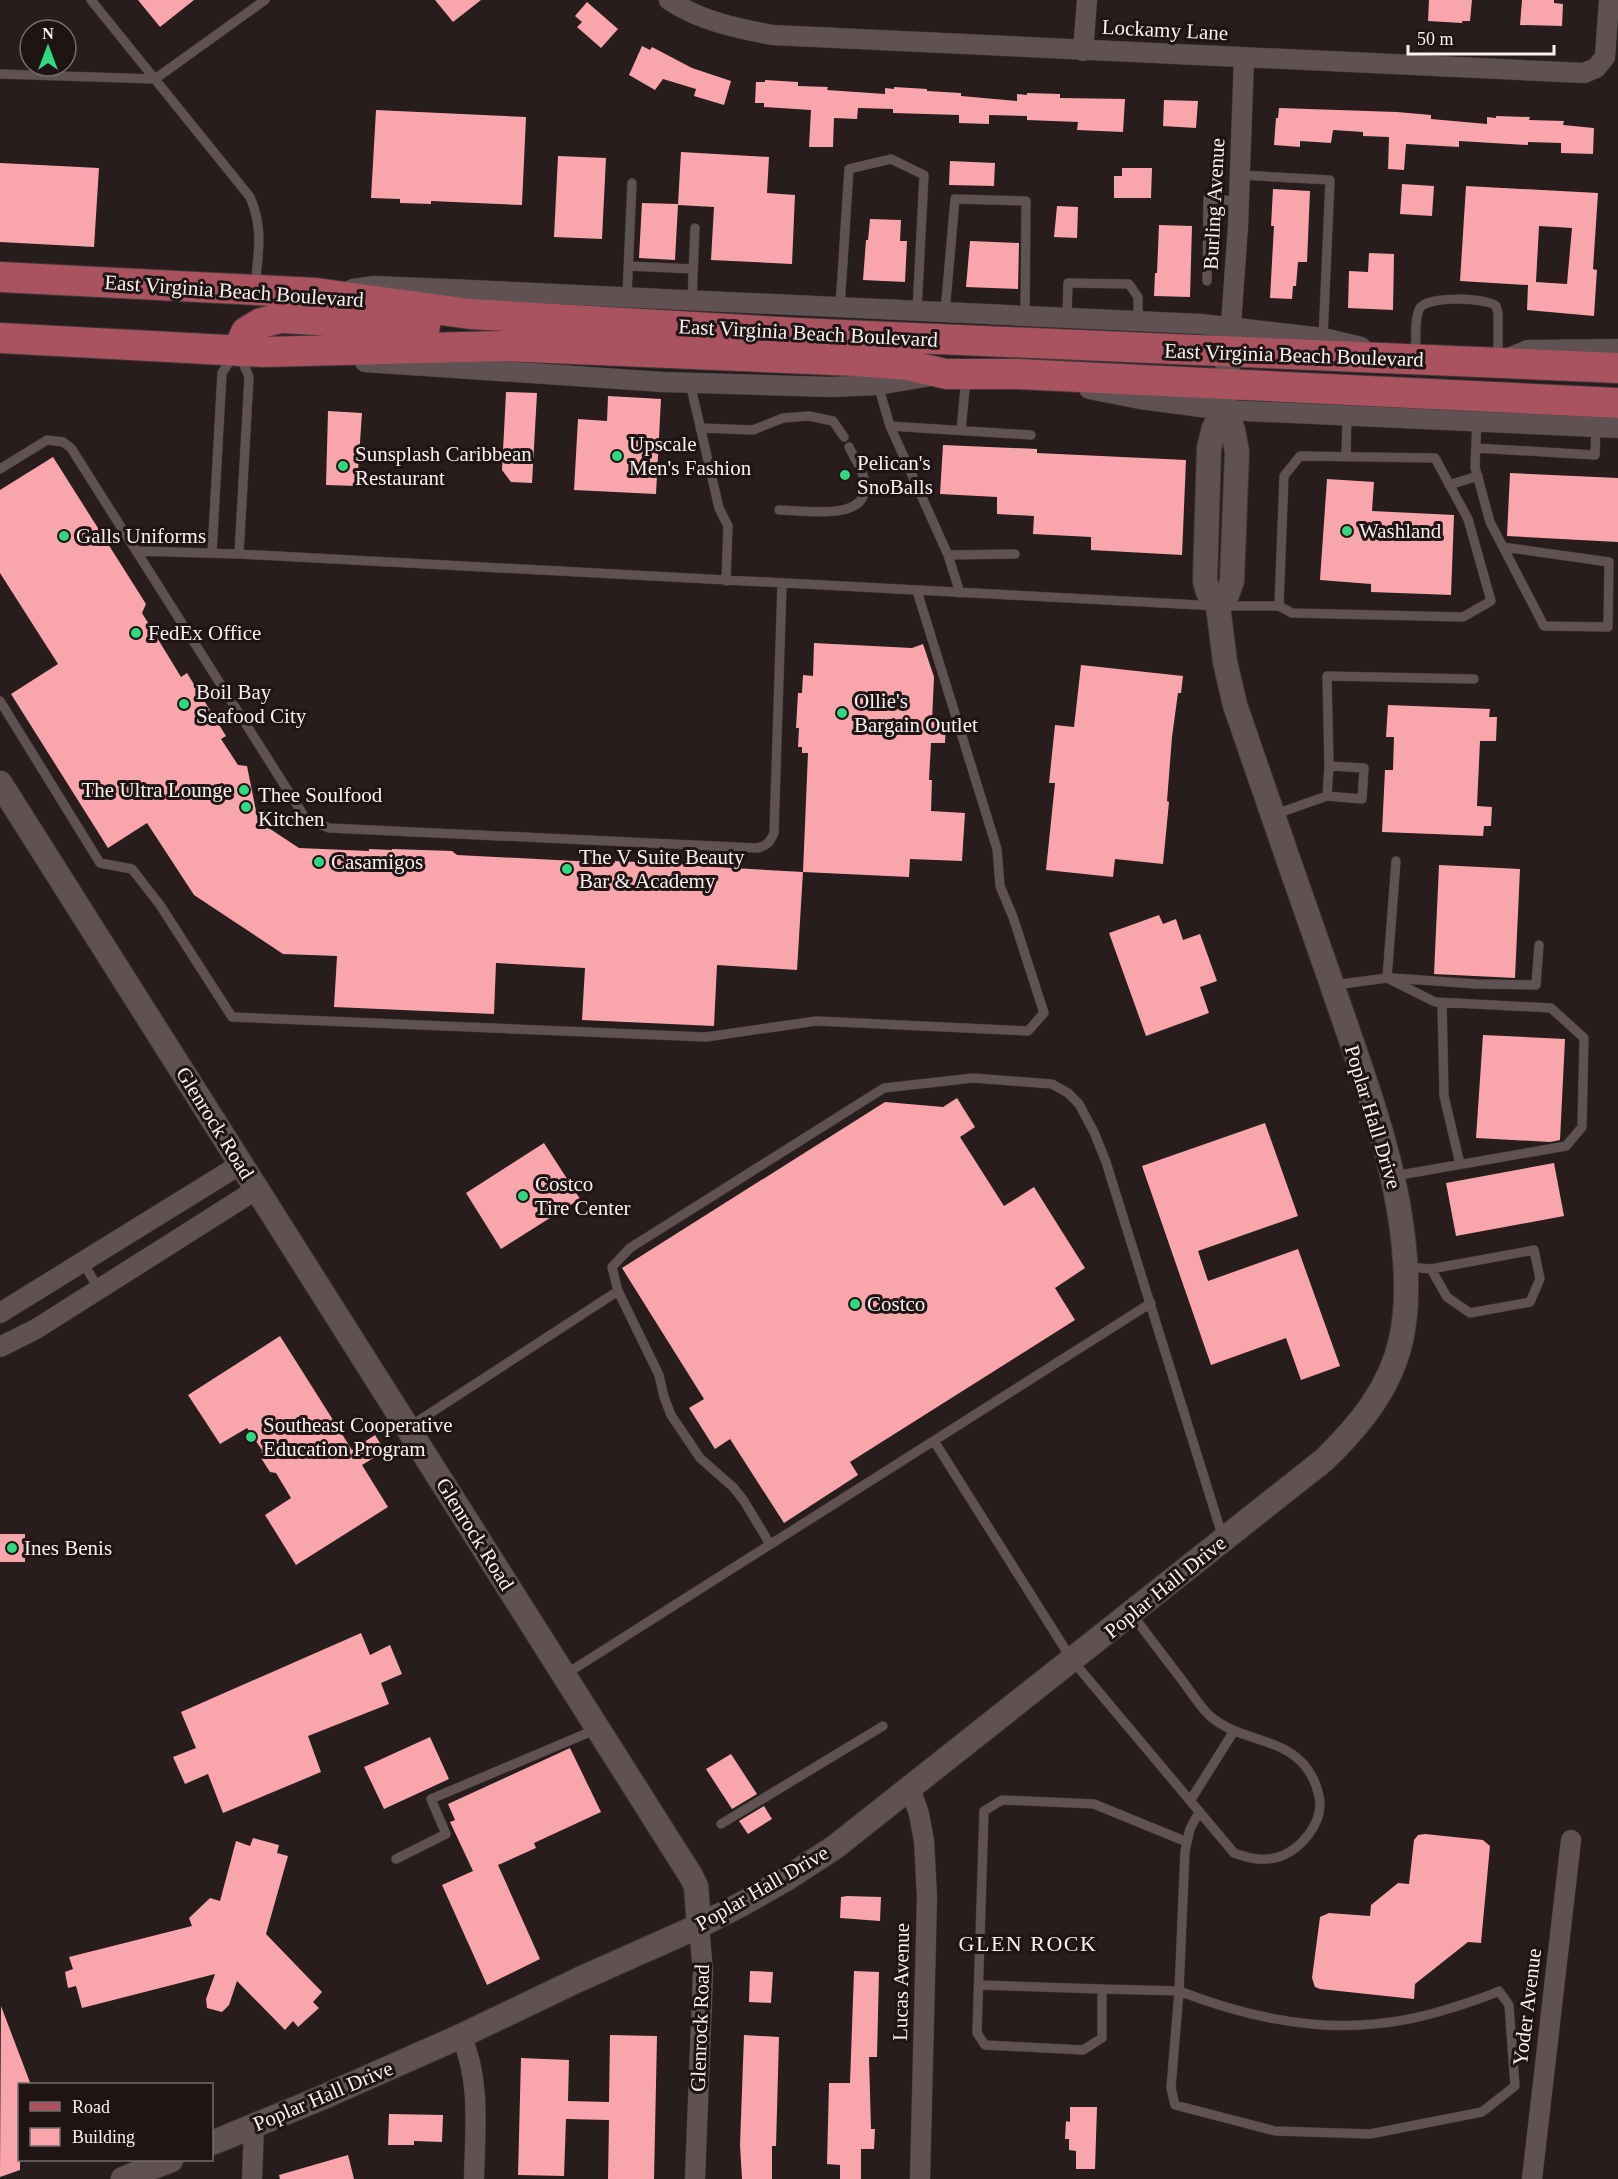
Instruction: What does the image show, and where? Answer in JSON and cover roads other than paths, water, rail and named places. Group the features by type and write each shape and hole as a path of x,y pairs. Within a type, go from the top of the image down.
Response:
{"main road":[{"name":"East Virginia Beach Boulevard","path":"0,276 316,293 508,317 810,334 1230,339 1416,360 1618,368"},
{"path":"250,351 246,332 261,323 281,318 463,328 484,325 508,317"},
{"name":"East Virginia Beach Boulevard","path":"0,338 250,351 504,346 856,361 907,365 956,374 1017,374 1225,397 1478,408 1618,403"}],"street":[{"name":"Lockamy Lane","path":"669,0 701,17 736,28 772,35 1584,73 1596,68 1605,57 1609,1"},
{"path":"1083,51 1088,0"},
{"name":"Burling Avenue","path":"1230,339 1239,202 1244,58"},
{"path":"316,293 375,286 1138,321 1230,339 1323,338 1416,360"},
{"name":"Poplar Hall Drive","path":"213,2143 460,2036 699,1926 742,1905 786,1879 835,1847 1324,1460 1353,1433 1372,1406 1391,1371 1401,1340 1406,1308 1402,1225 1394,1176 1332,985 1235,705 1224,662 1218,606 1208,592 1204,573 1209,448 1225,397 1230,339"},
{"path":"1498,363 1528,350 1618,349"},
{"path":"250,351 452,369 690,383 831,387 878,384 956,374"},
{"path":"1225,397 1347,415 1478,408 1618,428"},
{"name":"Glenrock Road","path":"0,783 696,1886 703,1973 695,2179"},
{"path":"0,1313 241,1164"},
{"path":"0,1347 36,1329 257,1189"},
{"name":"Lucas Avenue","path":"910,1788 919,1814 924,1841 927,1897 920,2179"},
{"name":"Yoder Avenue","path":"1532,2179 1571,1840"},
{"path":"460,2036 468,2051 473,2073 474,2179"},
{"path":"252,2179 254,2126"},
{"path":"123,2179 168,2161"}],"lane":[{"path":"91,0 250,197 258,214 260,233 254,290"},
{"path":"0,74 155,80 266,0"},
{"path":"840,307 849,169 891,159 924,176 917,311"},
{"path":"1240,176 1330,180 1323,338"},
{"path":"627,296 632,183"},
{"path":"1207,281 1208,198 1239,202"},
{"path":"945,312 955,199 1026,201 1024,317"},
{"path":"692,300 695,228"},
{"path":"628,266 693,269"},
{"path":"1067,318 1068,283 1130,284 1138,297 1138,321"},
{"path":"1416,360 1417,316 1421,305 1437,300 1486,301 1496,306 1498,313 1498,363"},
{"path":"212,553 222,373 250,351"},
{"path":"239,554 250,351"},
{"path":"956,374 961,430"},
{"path":"690,383 719,508 728,526 726,581"},
{"path":"878,384 890,426 948,555 960,593"},
{"path":"1478,408 1475,467 1490,522 1544,626 1608,627 1609,562 1503,547"},
{"path":"1346,457 1347,415"},
{"path":"700,428 753,430 783,418 809,416 833,421 844,437"},
{"path":"890,426 1031,435"},
{"path":"1476,448 1595,455 1596,426"},
{"path":"0,469 47,440 63,442 71,448 304,816 318,825 340,828 765,847 774,833 782,584"},
{"path":"779,510 839,511 855,507 863,499 866,485 849,447"},
{"path":"136,551 239,554 1218,606 1279,606 1292,613 1463,617 1491,601 1468,519 1435,458 1300,456 1284,476 1279,606"},
{"path":"1449,485 1478,476"},
{"path":"948,555 1015,554"},
{"path":"0,701 100,863 132,869 160,905 232,1017 706,1037 816,1021 1028,1031 1044,1013 1013,917 1000,886 997,849 916,591"},
{"path":"1327,796 1329,766 1327,676 1474,679"},
{"path":"1273,815 1327,796 1362,799 1364,768 1329,766"},
{"path":"1387,978 1396,861"},
{"path":"1332,985 1387,978 1476,984 1536,985 1539,945"},
{"path":"1387,978 1435,1002 1551,1008 1584,1038 1582,1127 1566,1146 1394,1176"},
{"path":"1442,1003 1444,1096 1460,1164"},
{"path":"770,1544 744,1501 734,1488 700,1458 671,1415 659,1375 618,1291 612,1267 630,1248 884,1088 973,1078 1052,1084 1079,1104 1106,1162 1223,1540"},
{"path":"1405,1266 1431,1269 1534,1250 1540,1279 1530,1302 1470,1313 1447,1297 1431,1269"},
{"path":"83,1263 99,1289"},
{"path":"408,1428 618,1291"},
{"path":"564,1675 1151,1303"},
{"path":"934,1441 1072,1660 1234,1853 1250,1859 1276,1857 1292,1851 1314,1826 1319,1810 1320,1797 1305,1767 1291,1753 1275,1744 1247,1737 1210,1716 1131,1613"},
{"path":"721,1824 883,1726"},
{"path":"396,1859 446,1834 431,1800 598,1728"},
{"path":"1190,1801 1234,1731"},
{"path":"1102,1989 1102,2038 1083,2050 985,2045 977,2033 984,1811 1002,1800 1094,1804 1187,1842"},
{"path":"979,1985 1179,1991 1246,2014 1319,2026 1364,2025 1408,2020 1499,1991 1509,2005 1515,2086 1482,2112 1370,2134 1275,2131 1175,2104 1170,2088 1179,1991 1185,1851 1190,1829 1199,1812"}],"place":[{"name":"Upscale Men's Fashion","path":"617,456"},
{"name":"Sunsplash Caribbean Restaurant","path":"343,466"},
{"name":"Pelican's SnoBalls","path":"845,475"},
{"name":"Washland","path":"1347,531"},
{"name":"Galls Uniforms","path":"64,536"},
{"name":"FedEx Office","path":"136,633"},
{"name":"Boil Bay Seafood City","path":"184,704"},
{"name":"Ollie's Bargain Outlet","path":"842,713"},
{"name":"The Ultra Lounge","path":"244,790"},
{"name":"Thee Soulfood Kitchen","path":"246,807"},
{"name":"Casamigos","path":"319,862"},
{"name":"The V Suite Beauty Bar & Academy","path":"567,869"},
{"name":"Costco Tire Center","path":"523,1196"},
{"name":"Costco","path":"855,1304"},
{"name":"Southeast Cooperative Education Program","path":"251,1437"},
{"name":"Ines Benis","path":"12,1548"}],"district":[{"name":"GLEN ROCK","path":"1028,1943"}]}
